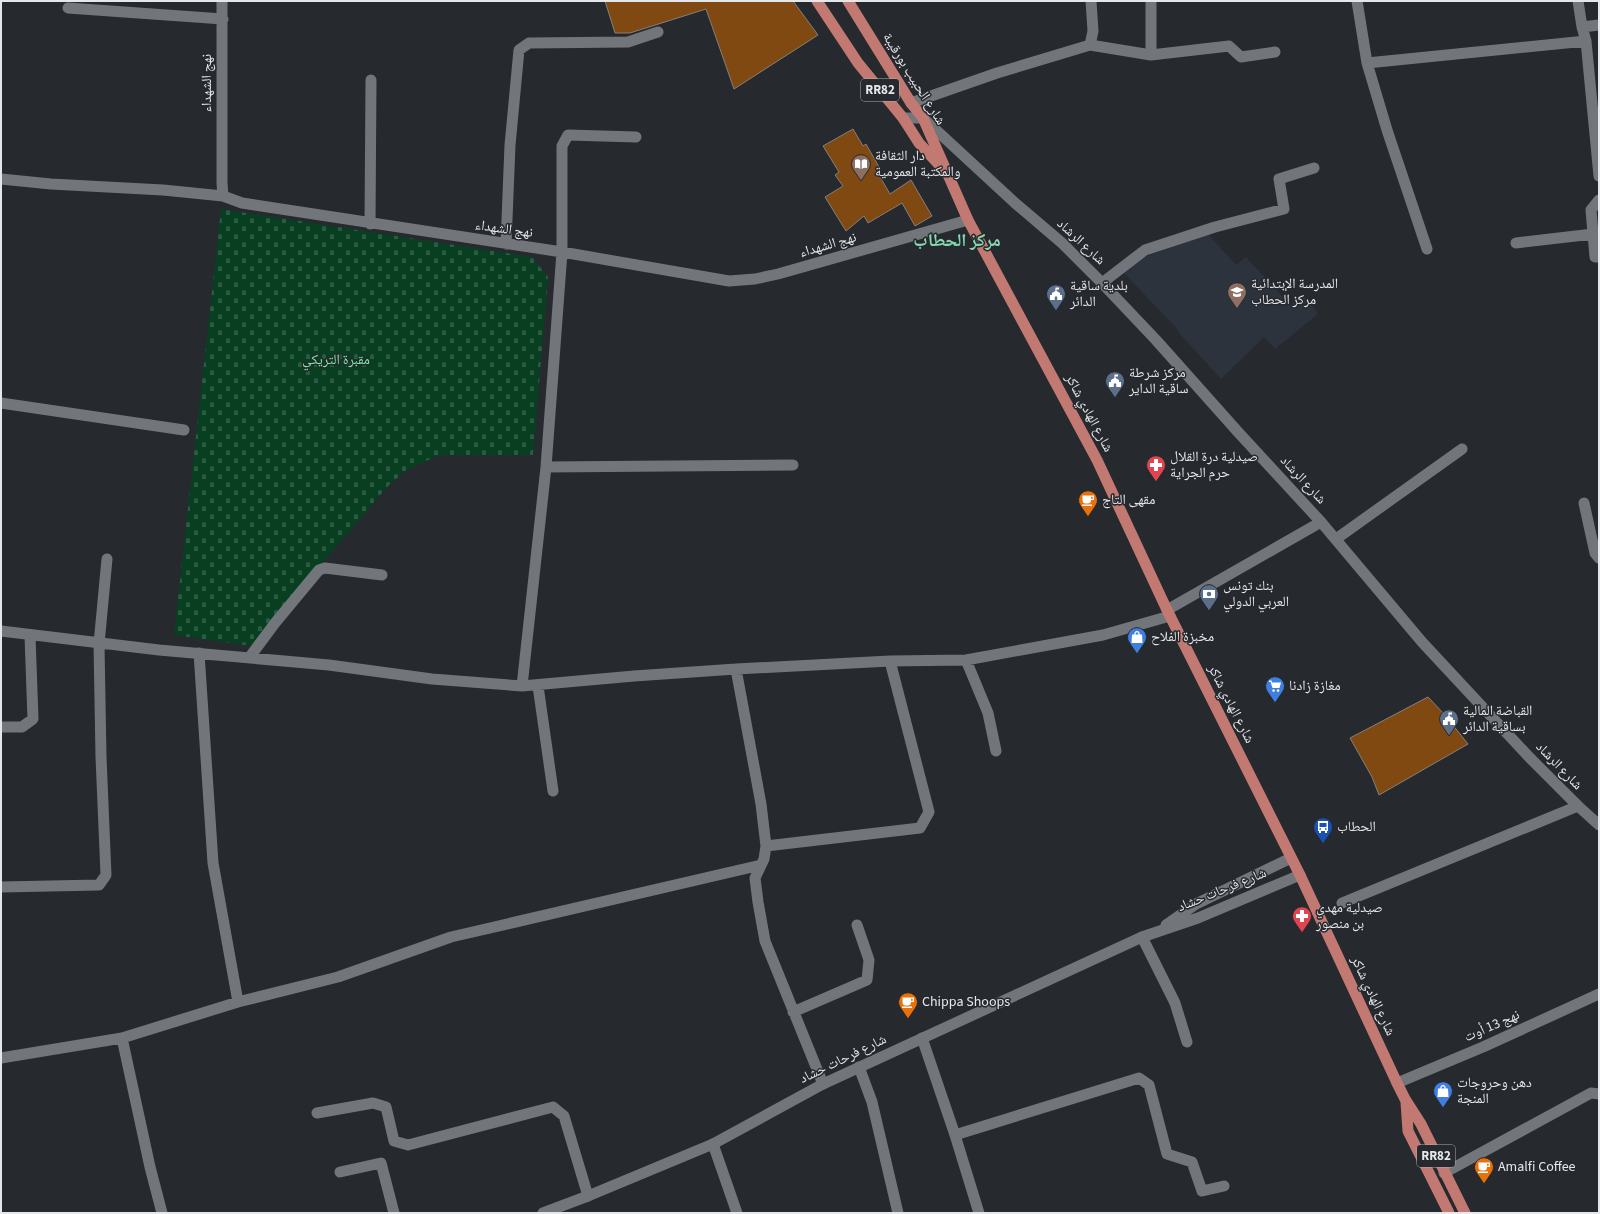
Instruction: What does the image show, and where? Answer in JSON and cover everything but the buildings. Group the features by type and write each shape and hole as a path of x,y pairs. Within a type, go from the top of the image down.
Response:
{"main road":[{"name":"شارع الحبيب بورقيبة","path":"817,1 858,63 903,118 919,143 948,176"},
{"name":"شارع الحبيب بورقيبة","path":"848,1 911,103 923,118 968,220"},
{"name":"شارع الهادي شاكر","path":"968,220 1097,460 1168,613 1300,874 1397,1083 1421,1124 1465,1213"},
{"name":"شارع الهادي شاكر","path":"1405,1099 1408,1131 1449,1213"}],"street":[{"name":"نهج الشهداء","path":"222,1 223,196 242,203 370,224 562,252 729,281 755,279 778,274 968,220"},
{"path":"1090,45 1093,31 1091,1"},
{"path":"1151,1 1151,54"},
{"path":"1357,1 1367,63 1387,130 1427,249"},
{"path":"1578,1 1586,41 1598,143 1599,176"},
{"path":"68,8 223,19"},
{"path":"1582,27 1599,25"},
{"path":"506,244 510,145 519,50 529,43 628,42 658,32"},
{"path":"1367,63 1586,41"},
{"path":"911,103 997,73 1090,45 1151,54 1229,46 1241,57 1275,52"},
{"path":"370,224 372,80"},
{"path":"903,118 923,118"},
{"name":"شارع الرشاد","path":"923,118 1015,203 1062,243 1102,283 1156,340 1321,522 1422,642 1530,758 1599,825"},
{"path":"522,686 546,467 562,252 562,146 564,139 568,135 636,137"},
{"name":"شارع الرشاد","path":"919,143 935,143 975,165"},
{"path":"1102,283 1145,250 1215,227 1284,209 1279,180 1314,168"},
{"path":"1,179 51,184 164,190 223,196"},
{"path":"1599,200 1592,210 1595,258 1599,257"},
{"path":"1516,243 1593,234"},
{"path":"1,403 184,430"},
{"path":"1336,539 1462,448"},
{"path":"546,467 793,465"},
{"path":"1584,503 1595,553 1599,558"},
{"path":"1,631 99,644 329,665 432,679 522,686 538,686 634,676 736,669 890,661 966,660 1103,635 1168,613 1321,522"},
{"path":"1,887 99,885 106,875 101,757 99,644 107,559"},
{"path":"250,658 275,623 319,570 325,568 382,575"},
{"path":"1,727 22,727 33,719 30,636"},
{"path":"199,652 213,863 238,1002"},
{"path":"966,660 988,713 996,751"},
{"path":"766,846 920,828 929,812 890,661"},
{"path":"736,669 761,804 766,846 764,859 755,878 765,941 823,1084"},
{"path":"538,686 553,791"},
{"path":"1342,903 1578,806"},
{"name":"شارع فرحات حشاد","path":"1155,932 1196,904 1291,858"},
{"path":"1,1058 122,1038 238,1002 338,977 450,937 761,865"},
{"name":"شارع فرحات حشاد","path":"543,1213 558,1210 713,1144 823,1084 1142,937 1198,918 1300,874"},
{"path":"793,1012 867,980 869,960 857,925"},
{"path":"1142,937 1175,1003 1187,1042"},
{"name":"نهج 13 أوت","path":"1397,1083 1483,1047 1599,994"},
{"path":"122,1038 150,1167 162,1213"},
{"path":"922,1038 955,1135 979,1213"},
{"path":"859,1067 872,1102 898,1213"},
{"path":"955,1135 1139,1078 1149,1085 1167,1154 1192,1162 1202,1190 1224,1186"},
{"path":"1444,1173 1591,1093 1599,1094"},
{"path":"317,1113 373,1103 386,1107 394,1141 408,1145 553,1107 564,1116 588,1196"},
{"path":"713,1144 737,1213"},
{"path":"340,1172 381,1163 394,1213"}],"shaded area":[{"name":"المدرسة الإبتدائية مركز الحطاب","path":"1209,235 1236,265 1246,257 1290,305 1303,294 1318,314 1275,349 1264,337 1221,379 1179,333 1178,330 1124,273 1137,260"}],"green space":[{"name":"مقبرة التريكي","path":"221,209 532,257 548,277 533,455 439,455 405,471 387,487 252,646 174,635"}],"place":[{"name":"دار الثقافة والمكتبة العمومية","path":"861,181"},
{"name":"المدرسة الإبتدائية مركز الحطاب","path":"1237,309"},
{"name":"بلدية ساقية الدائر","path":"1056,311"},
{"name":"مركز شرطة ساقية الداير","path":"1115,398"},
{"name":"صيدلية درة القلال حرم الجراية","path":"1156,482"},
{"name":"مقهى التاج","path":"1088,517"},
{"name":"بنك تونس العربي الدولي","path":"1209,611"},
{"name":"مخبزة الفلاح","path":"1137,654"},
{"name":"مغازة زادنا","path":"1275,703"},
{"name":"القباضة المالية بساقية الدائر","path":"1449,736"},
{"name":"الحطاب","path":"1323,844"},
{"name":"صيدلية مهدي بن منصور","path":"1302,933"},
{"name":"Chippa Shoops","path":"908,1019"},
{"name":"دهن وحروجات المنجة","path":"1443,1108"},
{"name":"Amalfi Coffee","path":"1484,1184"}],"district":[{"name":"مركز الحطاب","path":"957,240"}]}
